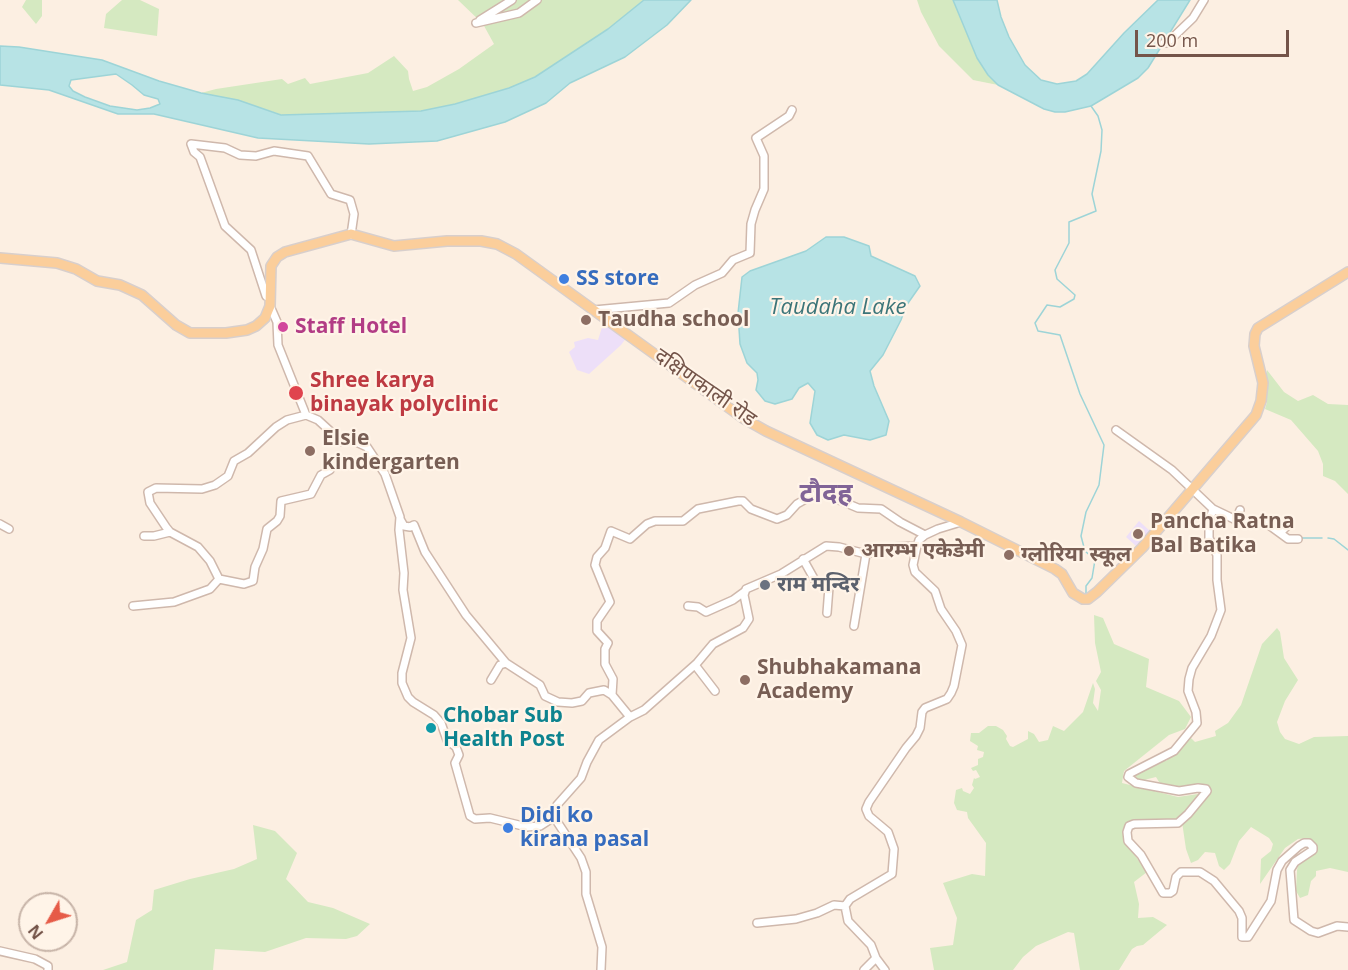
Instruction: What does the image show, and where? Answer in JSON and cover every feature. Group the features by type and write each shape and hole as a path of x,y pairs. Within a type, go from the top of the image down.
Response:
{"main road":[{"name":"दक्षिणकाली रोड","path":"270,302 270,274 274,260 326,240 351,235 394,246 447,241 481,241 497,244 516,254 743,417 1055,568 1062,574 1073,593 1079,598 1088,599 1142,548 1256,415 1263,383 1254,346 1258,328 1348,272"},
{"path":"0,258 57,263 97,281 120,285 142,295 176,326 190,333 226,333 247,330 262,322 270,302"}],"street":[{"path":"512,0 476,23 519,13 537,0"},
{"path":"1164,43 1167,44 1192,18 1204,0"},
{"path":"594,310 669,303 695,285 722,273 733,260 750,253 750,224 764,189 764,156 756,138 789,116 792,110"},
{"path":"351,235 354,214 350,200 331,194 308,156 274,151 256,156 240,154 225,148 191,144 194,152 200,157 225,226 251,250 277,322 278,345 306,415 323,424 342,442 352,440 367,447 386,474 404,526 414,525 425,552 466,615 506,663 540,685 545,696 558,702 572,703 582,700 589,693 604,690 612,695 630,717"},
{"path":"306,415 287,420 276,427 248,453 234,461 228,476 215,485 202,489 156,488 148,492 153,509 170,532 198,548 210,561 219,579 244,585 253,581 267,529 280,516 281,501 311,494 321,475 330,470"},
{"path":"1116,430 1172,470 1213,509 1266,524 1282,532 1288,539 1298,539"},
{"path":"612,695 613,679 605,664 605,649 608,643 597,631 597,621 610,602 595,565 597,557 605,548 611,531 630,539 647,524 655,521 683,521 698,509 738,501 743,501 751,509 777,519 787,515 797,504 819,494 858,508 881,509 926,535"},
{"path":"1213,509 1209,522 1209,538 1217,555 1221,610 1211,636 1192,668 1189,679 1188,691 1196,712 1197,723 1174,751 1129,774 1128,777 1136,783 1179,791 1198,788 1207,791 1178,823 1134,824 1129,826 1127,837 1141,855 1162,893 1173,891 1176,877 1181,872 1200,872 1214,881 1239,911 1242,918 1242,937 1248,937 1272,900 1275,876 1282,861 1304,843 1309,843 1313,847 1312,850 1295,862 1290,870 1294,920 1318,933 1337,926 1348,927"},
{"path":"399,517 404,573 403,590 411,638 402,673 404,690 413,702 434,715 441,723 447,740 456,747 459,754 455,763 472,818 490,818 527,827 540,825 554,817 557,805 581,778 599,740 630,717 644,710 694,665 713,644 743,628 749,619 744,592"},
{"path":"885,970 876,958 871,945 848,921 845,906 850,899 892,874 894,849 892,841 888,832 869,816 866,809 916,736 920,728 922,712 925,708 947,699 954,686 962,645 956,631 941,609 935,591 915,572 913,565 919,540 938,529 961,522"},
{"path":"1282,532 1290,523"},
{"path":"0,524 9,529"},
{"path":"144,536 170,532"},
{"path":"688,606 706,612 734,600 744,592 781,574 826,546 866,554 893,547 916,546"},
{"path":"854,626 866,554"},
{"path":"803,559 817,584 826,584 829,587 827,613"},
{"path":"133,606 184,600 210,589 219,579"},
{"path":"491,680 500,665 506,663"},
{"path":"694,665 715,691"},
{"path":"554,817 581,858 586,872 586,894 602,947 601,970"},
{"path":"757,923 796,919 817,914 834,905 845,906"},
{"path":"0,951 35,959 48,966 48,970"},
{"path":"864,970 876,958"}],"shaded area":[{"path":"604,321 627,337 589,374 577,370 569,352 575,347 574,342 588,338 598,340"},
{"name":"Pancha Ratna Bal Batika","path":"1139,521 1150,531 1136,546 1126,537"}],"green space":[{"path":"26,0 42,0 42,16 36,24 22,7"},
{"path":"122,0 140,0 159,9 157,36 104,28 106,14"},
{"path":"458,0 644,0 608,29 535,77 509,88 438,109 285,116 238,100 201,93 282,79 288,84 305,78 310,84 368,73 394,56 408,71 413,91 427,87 459,69 494,44 483,24"},
{"path":"917,0 953,0 977,58 998,85 973,80 939,46"},
{"path":"1267,370 1284,392 1298,401 1313,395 1328,404 1348,405 1348,494 1335,481 1323,476 1323,464 1318,451 1291,420 1265,409"},
{"path":"1094,615 1103,618 1114,644 1149,659 1146,687 1179,701 1191,717 1185,729 1169,735 1124,771 1122,783 1178,797 1198,794 1200,796 1186,813 1174,821 1132,822 1125,836 1131,850 1147,872 1134,882 1139,904 1138,918 1153,917 1167,925 1143,945 1132,949 1119,970 1080,970 1074,933 1068,932 1036,946 1013,970 934,970 930,948 953,945 957,918 943,883 972,874 985,876 986,843 968,818 967,812 957,810 954,803 956,790 962,788 970,794 974,788 972,785 974,778 980,777 976,770 973,771 971,768 978,765 978,759 983,757 984,752 977,750 978,746 970,741 971,733 979,733 988,726 996,726 1003,730 1010,746 1013,747 1028,739 1028,731 1034,734 1039,742 1048,740 1053,726 1064,731 1083,712 1093,683 1095,689 1093,703 1098,711 1101,690 1096,681 1101,672 1095,643"},
{"path":"1277,628 1280,632 1284,658 1298,680 1285,701 1277,722 1280,732 1285,739 1299,744 1314,737 1348,736 1348,872 1330,868 1316,871 1308,895 1300,898 1296,891 1297,870 1299,862 1310,846 1308,838 1298,839 1285,848 1260,884 1261,859 1271,851 1273,844 1269,838 1251,827 1239,841 1230,864 1224,870 1219,866 1215,853 1205,852 1198,860 1191,863 1186,849 1182,822 1191,816 1210,787 1206,784 1181,788 1166,786 1156,777 1139,780 1135,773 1162,759 1166,761 1191,738 1195,742 1216,736 1215,731 1228,723 1241,705 1262,644"},
{"path":"253,825 275,831 297,853 286,879 308,902 333,908 370,924 357,936 346,939 306,938 265,952 215,949 213,970 103,970 127,962 136,920 152,910 154,890 234,869 257,859"}],"water":[{"path":"644,0 691,0 667,25 625,57 570,83 546,103 505,122 437,141 369,144 258,138 154,114 118,114 49,90 0,85 0,46 19,47 102,60 159,81 201,93 238,100 281,115 421,111 455,104 509,88 535,77 608,29","holes":["116,74 144,95 158,99 160,104 137,110 110,106 85,97 73,91 69,86 71,80"]},
{"path":"953,0 997,0 1009,37 1025,65 1041,80 1057,84 1076,81 1087,74 1158,0 1190,0 1148,68 1138,78 1091,106 1055,112 1044,109 998,85 988,75 977,58"},
{"name":"Taudaha Lake","path":"826,237 844,237 869,246 871,256 915,276 920,286 906,306 883,355 870,371 889,421 886,435 870,440 844,435 828,440 817,435 810,423 815,391 808,383 799,388 792,399 775,404 765,401 756,390 757,373 747,363 740,344 738,313 742,277 750,271 806,251"}],"waterway":[{"path":"1086,596 1086,586 1092,578 1095,560 1085,551 1081,536 1086,512 1099,485 1104,445 1080,394 1060,335 1038,331 1035,323 1047,305 1060,307 1074,299 1075,295 1057,279 1055,270 1069,243 1069,222 1096,211 1092,194 1101,151 1102,130 1098,116 1091,106"},
{"path":"1302,538 1322,538"},
{"path":"1328,538 1334,539 1348,550"}],"place":[{"name":"SS store","path":"564,279"},
{"name":"Taudha school","path":"586,320"},
{"name":"Staff Hotel","path":"283,327"},
{"name":"Shree karya binayak polyclinic","path":"296,393"},
{"name":"Elsie kindergarten","path":"310,451"},
{"name":"Pancha Ratna Bal Batika","path":"1138,534"},
{"name":"आरम्भ एकेडेमी","path":"849,551"},
{"name":"ग्लोरिया स्कूल","path":"1009,555"},
{"name":"राम मन्दिर","path":"765,585"},
{"name":"Shubhakamana Academy","path":"745,680"},
{"name":"Chobar Sub Health Post","path":"431,728"},
{"name":"Didi ko kirana pasal","path":"508,828"}],"district":[{"name":"टौदह","path":"826,494"}]}
